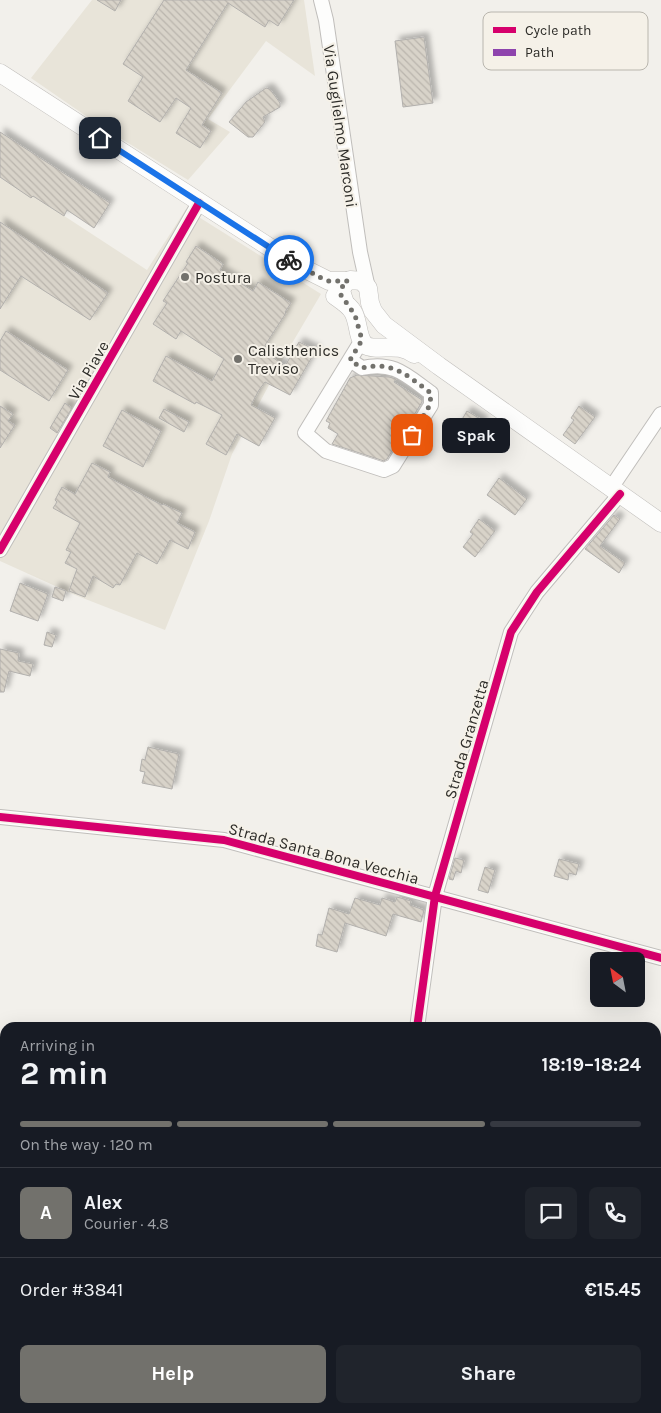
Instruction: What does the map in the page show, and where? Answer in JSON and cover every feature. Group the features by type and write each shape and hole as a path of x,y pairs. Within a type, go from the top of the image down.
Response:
{"main road":[{"path":"0,73 297,265 329,281 356,269"},
{"path":"297,265 345,303 355,315 362,340 368,347 372,348 389,338"},
{"path":"356,269 368,288 371,308 389,338 406,350 440,366 661,523"},
{"path":"345,303 341,291 356,269"}],"street":[{"name":"Via Guglielmo Marconi","path":"322,0 356,269"},
{"name":"Via Piave","path":"0,550 199,203"},
{"path":"350,360 362,368 376,365 399,370 431,393 430,405 426,412 393,466 384,470 326,451 305,433 362,340"},
{"name":"Strada Granzetta","path":"418,1022 435,896 511,632 537,592 615,491 661,414"},
{"name":"Strada Santa Bona Vecchia","path":"0,817 224,840 661,958"}],"shaded area":[{"path":"92,0 304,0 315,76 266,41 208,119 230,132 188,180 99,125 31,78"},
{"path":"0,174 147,270 186,209 321,294 284,357 232,454 209,521 165,630 75,595 0,561"}],"building":[{"path":"97,0 121,0 115,11"},
{"path":"164,0 294,0 278,26 269,20 265,27 228,3 186,70 222,93 202,125 211,131 200,148 176,133 191,108 176,98 160,122 128,101 143,77 123,64"},
{"path":"424,37 433,103 403,107 395,41"},
{"path":"266,88 270,89 280,103 280,107 263,117 265,122 253,137 248,137 229,122 246,102"},
{"path":"0,132 110,203 94,228 67,210 64,216 33,196 31,198 0,177"},
{"path":"0,222 108,293 90,320 21,276 0,309"},
{"path":"196,246 223,264 220,270 253,291 258,282 291,303 262,350 285,366 299,342 316,350 290,395 265,382 259,390 251,405 275,418 259,446 237,434 226,455 206,444 222,415 196,402 195,404 153,381 166,356 212,381 224,359 181,331 176,339 153,324 167,303 163,301 188,263 186,262"},
{"path":"6,331 68,370 49,401 0,370 0,341"},
{"path":"357,375 396,379 394,382 422,400 384,461 332,444 338,434 328,428 330,423 326,421 350,378"},
{"path":"65,403 72,408 57,433 50,428"},
{"path":"0,406 13,414 8,421 15,425 0,448"},
{"path":"579,406 595,417 575,444 563,435 574,420 571,418"},
{"path":"164,409 189,422 184,432 159,418"},
{"path":"122,410 161,431 143,467 103,446"},
{"path":"467,411 484,421 472,441 455,431"},
{"path":"92,463 110,472 108,477 162,505 182,513 177,523 195,532 188,549 170,540 157,564 137,553 120,585 116,584 113,588 93,576 85,597 69,591 77,569 65,563 71,552 66,550 80,523 53,508 62,487 75,494"},
{"path":"499,478 527,499 515,515 487,495"},
{"path":"614,515 620,519 600,546 625,563 619,573 585,549"},
{"path":"479,519 495,531 475,557 463,547 473,534 470,532"},
{"path":"20,583 48,594 38,621 10,611"},
{"path":"55,587 66,591 63,601 52,597"},
{"path":"47,632 56,635 52,647 44,645"},
{"path":"0,649 19,653 18,661 33,664 30,676 9,671 4,692 0,692"},
{"path":"148,747 179,754 172,789 142,783 145,772 140,771 142,759 145,760"},
{"path":"455,858 464,860 461,873 456,871 453,880 449,879"},
{"path":"559,859 579,864 576,875 569,873 568,880 554,876"},
{"path":"485,867 495,870 488,893 478,890"},
{"path":"397,897 411,901 410,905 424,910 421,922 393,914 386,936 345,923 337,952 316,946 318,934 322,935 329,908 349,914 355,898 380,905 382,898 395,902"}],"cycle path":[{"path":"0,550 199,203"},
{"path":"418,1022 435,896 511,632 537,592 620,494"},
{"path":"0,817 224,840 661,958"}],"way so far":[{"path":"289,260 323,279 329,281 348,281 342,287 341,295 355,315 362,340 350,360 354,364 362,368 376,365 399,370 431,393 430,405 412,435"}],"place":[{"name":"Postura","path":"185,277"},
{"name":"Calisthenics Treviso","path":"238,359"},
{"name":"Spak","path":"412,435"}],"route":[{"path":"100,138 289,260"}]}
